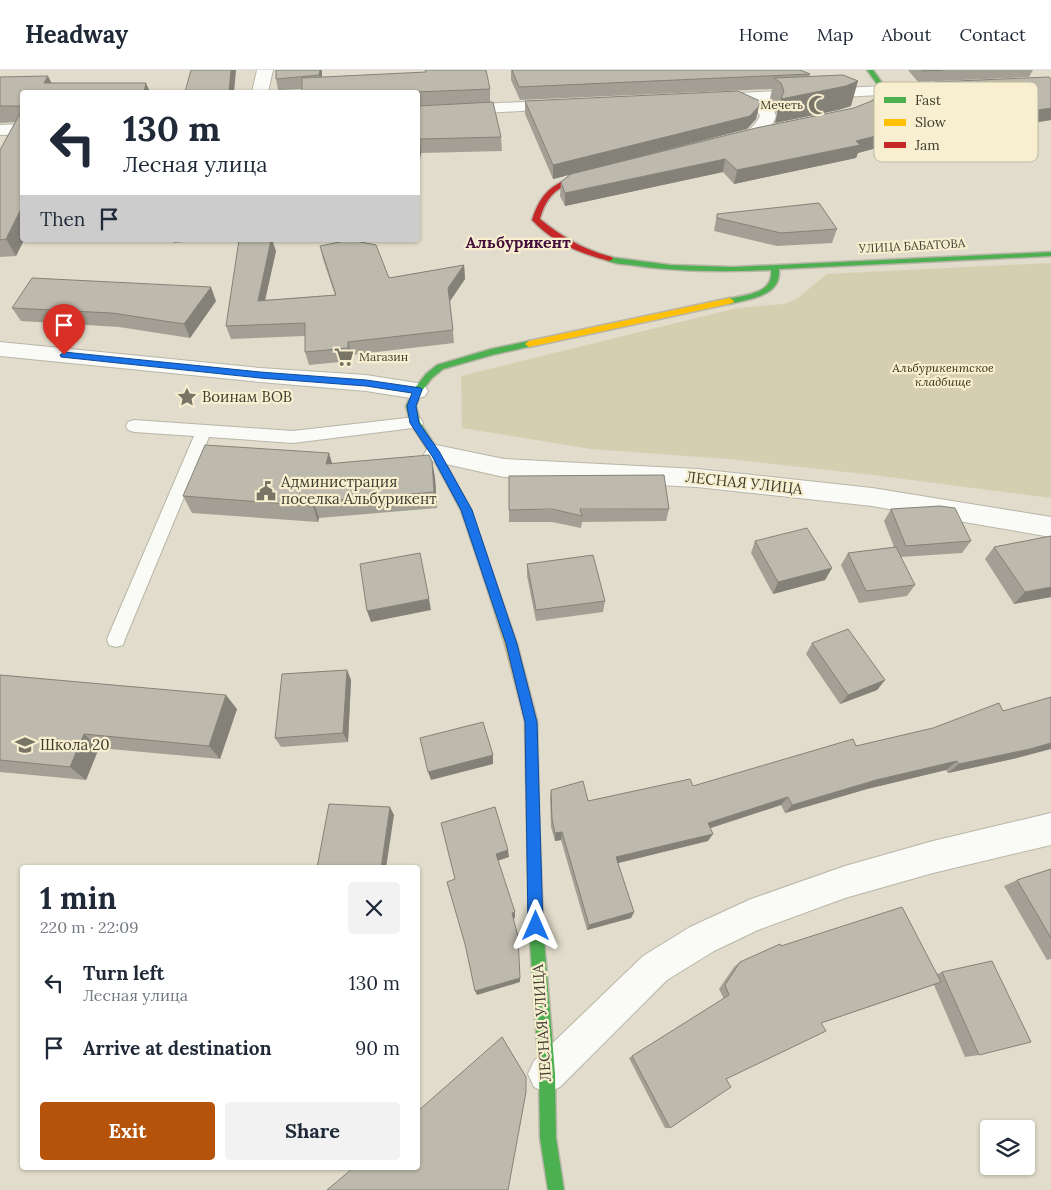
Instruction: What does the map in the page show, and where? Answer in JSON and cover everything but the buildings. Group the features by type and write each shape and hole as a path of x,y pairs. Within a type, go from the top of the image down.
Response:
{"street":[{"path":"260,90 265,70"},
{"path":"870,70 879,82"},
{"path":"699,100 874,91"},
{"path":"738,98 752,102 768,112 769,117 765,125 747,136"},
{"path":"834,118 874,103"},
{"path":"420,112 582,105"},
{"path":"0,130 20,129"},
{"path":"747,136 770,131"},
{"name":"УЛИЦА БАБАТОВА","path":"611,170 564,182 552,188 537,207 536,220 543,229 562,242 584,252 611,260 645,265 707,269 1051,254"},
{"path":"414,423 411,406 417,390 440,367 491,352 722,303 762,292 772,287 776,280 775,266"},
{"path":"0,349 260,375 366,383 417,390"},
{"name":"ЛЕСНАЯ УЛИЦА","path":"414,423 436,454 466,510 511,644 531,722 536,926 547,1074 548,1138 556,1190"},
{"name":"ЛЕСНАЯ УЛИЦА","path":"436,454 504,468 696,478 872,497 1051,528"},
{"path":"547,1074 655,968 702,939 751,916 845,882 933,857 1051,829"}],"lane":[{"path":"134,426 293,438 414,423"},
{"path":"116,639 204,431"}],"green space":[{"name":"Альбурикентское кладбище","path":"1051,263 1051,498 729,459 591,449 462,428 461,376 737,308 784,304 798,298 827,274"}],"traffic: fast":[{"path":"870,70 879,82"},
{"path":"842,116 874,103"},
{"path":"609,259 671,267 733,269 1051,254"},
{"path":"730,301 764,292 774,284 776,278 775,266"},
{"path":"489,578 466,510 436,454 415,423 411,406 417,391 429,376 440,367 491,352 529,344"},
{"path":"533,819 536,927 547,1074 548,1138 556,1190"}],"traffic: slow":[{"path":"529,344 730,301"},
{"path":"489,578 511,644 531,721 533,819"}],"traffic: jam":[{"path":"596,174 557,186 544,199 536,220 553,234 579,249 609,259"}],"place":[{"name":"Мечеть","path":"818,105"},
{"name":"Магазин","path":"344,357"},
{"name":"Воинам ВОВ","path":"187,397"},
{"name":"Администрация поселка Альбурикент","path":"266,491"},
{"name":"Школа 20","path":"25,745"}],"district":[{"name":"Альбурикент","path":"518,242"}],"route":[{"path":"64,355 260,375 366,383 417,390 411,406 414,423 436,454 466,510 511,644 531,722 536,926"}]}
